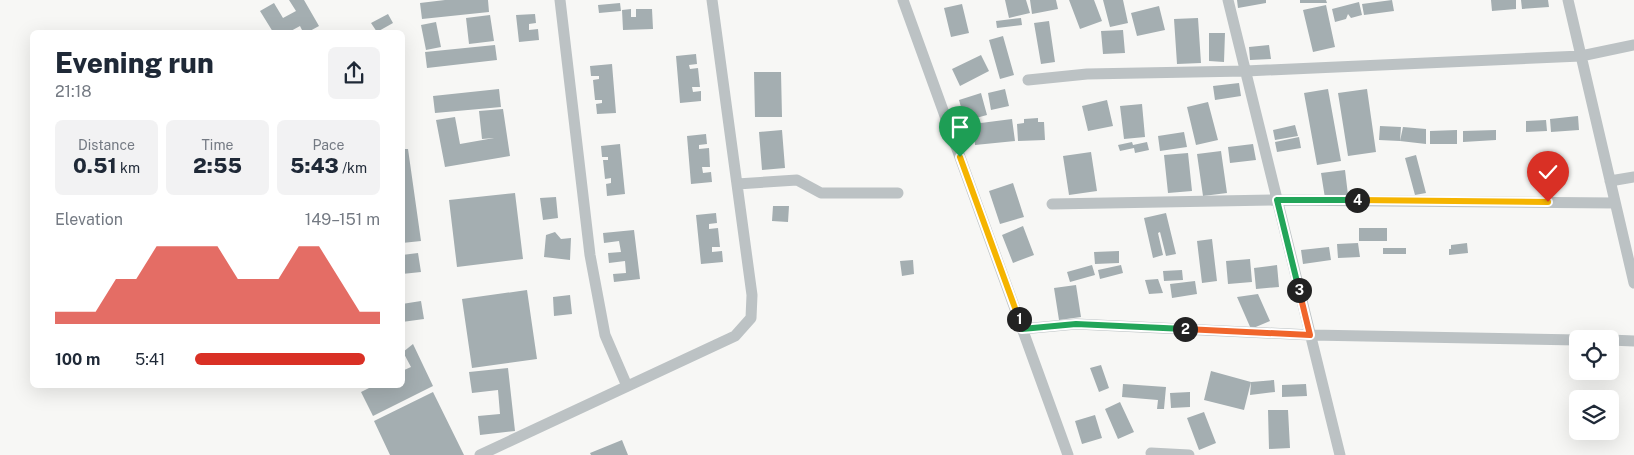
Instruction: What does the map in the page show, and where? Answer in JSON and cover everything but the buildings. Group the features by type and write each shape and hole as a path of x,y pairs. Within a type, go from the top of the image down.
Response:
{"street":[{"path":"560,0 590,254 605,335 626,386"},
{"path":"480,455 501,450 626,386 735,336 751,318 752,295 712,0"},
{"path":"903,0 1068,455"},
{"path":"1228,0 1340,455"},
{"path":"1568,0 1634,283"},
{"path":"1028,80 1087,74 1246,71 1581,56 1634,46"},
{"path":"1610,181 1634,177"},
{"path":"737,184 797,180 821,193 898,193"},
{"path":"1052,204 1277,200 1615,203"},
{"path":"1022,329 1076,324 1310,335 1569,340"},
{"path":"1619,340 1634,341"},
{"path":"1151,453 1188,455"}],"route":[{"path":"960,157 1022,329 1076,324 1310,335 1277,200 1548,202"}]}
